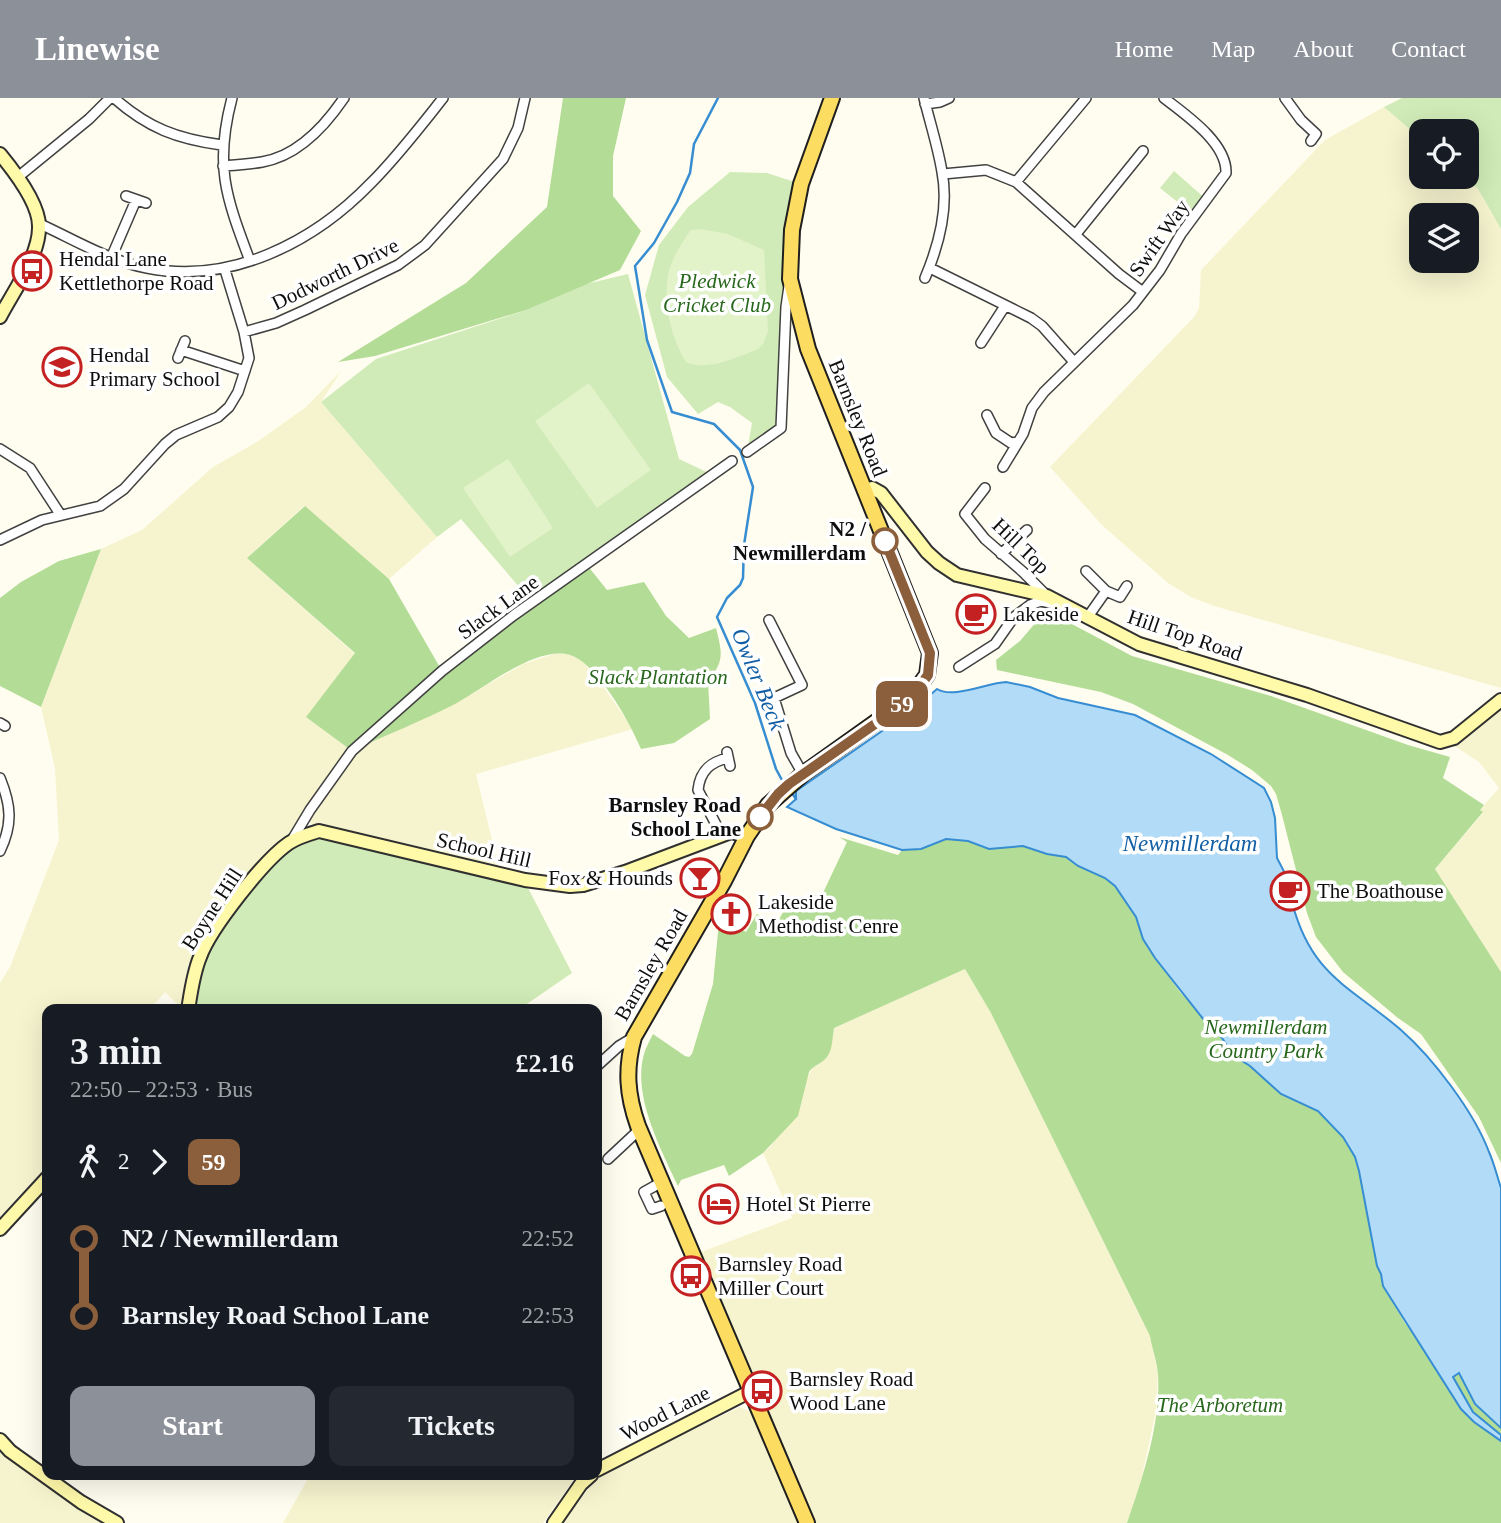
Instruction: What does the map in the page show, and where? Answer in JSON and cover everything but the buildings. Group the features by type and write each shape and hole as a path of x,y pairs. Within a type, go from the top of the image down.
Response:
{"main road":[{"name":"Barnsley Road","path":"807,1523 639,1130 627,1082 628,1060 634,1037 747,836 768,805 803,774 911,696 929,669 930,653 808,349 790,279 792,230 801,184 832,98"}],"street":[{"path":"18,177 112,98 157,128 178,137 222,145"},
{"path":"232,98 222,145 223,166 228,199 250,261"},
{"path":"223,166 264,162 298,147 330,119 344,98"},
{"path":"40,224 111,258 164,271 225,270 292,242 347,206 397,154 443,98"},
{"name":"Dodworth Drive","path":"244,332 276,323 305,310 398,265 425,245 503,159 518,128 525,98"},
{"path":"925,278 942,222 943,174 925,101 949,98"},
{"name":"Swift Way","path":"1003,467 1037,401 1074,362 1115,325 1143,292 1226,173 1224,157 1216,145 1194,122 1164,98"},
{"path":"1285,98 1317,138"},
{"path":"1016,182 1083,102 1089,114"},
{"path":"0,154 18,177 37,212 40,224 30,261 0,317"},
{"path":"1076,234 1137,154"},
{"path":"943,174 986,170 1016,182 1119,274 1143,292"},
{"path":"111,258 141,201 126,196"},
{"path":"929,268 1042,326 1074,362"},
{"path":"0,540 42,520 60,514 78,513 113,499 176,435 218,417 229,407 238,392 249,358 225,270"},
{"path":"747,452 781,428 786,307 790,279"},
{"path":"988,339 1005,306"},
{"path":"181,350 245,370"},
{"path":"1044,392 1052,400"},
{"path":"986,415 996,433 1011,443 1018,442"},
{"path":"0,449 30,468 60,514"},
{"name":"Slack Lane","path":"291,842 352,751 442,671 514,615 732,461"},
{"name":"Hill Top Road","path":"864,491 872,488 881,493 927,552 957,575 1047,596 1139,644 1307,695 1434,740 1447,741 1459,734 1501,699"},
{"name":"Hill Top","path":"985,488 965,514 985,539 1047,596"},
{"path":"1001,554 1027,530"},
{"path":"1086,571 1106,591 1120,597 1127,586"},
{"path":"1087,618 1106,591"},
{"path":"959,667 995,644 1014,617 1030,605 1041,601 1063,606"},
{"path":"769,620 802,685 775,698 791,753 803,774"},
{"path":"722,836 698,790 703,772 711,764 728,758"},
{"path":"0,778 10,805 9,823 0,851"},
{"path":"291,842 319,831 311,823 310,810"},
{"name":"School Hill","path":"319,831 525,880 569,886 583,885 625,872 731,832 747,836"},
{"name":"Boyne Hill","path":"189,1004 201,954 231,907 262,868 291,842"},
{"path":"602,1061 634,1037"},
{"path":"608,1159 639,1130"},
{"path":"661,1206 652,1209 644,1192 662,1182"},
{"path":"0,1229 42,1183"},
{"name":"Wood Lane","path":"602,1467 751,1391"},
{"path":"0,1440 10,1451 42,1474"},
{"path":"50,1480 117,1523"},
{"name":"Wood Lane","path":"554,1523 585,1480"}],"shaded area":[{"path":"1384,107 1409,129 1409,189 1478,189 1501,229 1501,688 1214,606 1191,597 1168,583 1102,525 1050,467 1195,316 1199,308 1201,270 1325,140"},
{"path":"341,371 321,402 437,537 389,579 304,506 247,558 355,654 307,717 352,751 454,704 523,664 554,654 569,654 582,661 595,675 633,729 476,774 500,873 319,831 311,823 310,817 201,954 188,964 182,1004 177,1004 165,992 154,1004 42,1004 42,1171 0,1217 0,983 10,967 59,840 55,768 41,707 101,549 142,530 213,467 257,442 306,407"},
{"path":"1501,700 1501,972 1435,869 1483,813 1480,810 1499,788 1479,762 1447,741"},
{"path":"965,969 991,1013 1150,1336 1158,1373 1156,1411 1141,1480 1127,1523 807,1523 693,1255 792,1218 763,1153 771,1146 834,1028"},
{"path":"740,1407 753,1413 798,1523 562,1523 595,1480 602,1480 602,1473"},
{"path":"0,1453 4,1453 85,1513 104,1523 0,1523"},
{"path":"307,1480 573,1480 543,1523 283,1523"}],"green space":[{"path":"563,98 626,98 613,156 613,196 641,231 620,270 526,310 375,356 338,362 466,283 547,207"},
{"path":"1402,98 1501,98 1501,229 1478,189 1479,119 1409,119 1409,129 1384,107"},
{"path":"1174,171 1207,200 1195,216 1160,188"},
{"name":"Pledwick Cricket Club","path":"730,172 767,173 801,184 792,230 781,428 747,452 752,423 718,402 698,414 667,377 645,295 659,245 688,207"},
{"path":"691,230 728,234 764,250 768,331 758,349 722,362 694,365 686,362 672,331 667,286 669,269 680,246"},
{"path":"628,274 679,459 713,475 532,602 461,519 437,537 321,402 376,359 526,310 582,285"},
{"path":"589,383 651,470 597,508 535,421"},
{"path":"508,459 553,528 510,557 463,488"},
{"name":"Slack Plantation","path":"305,506 389,579 442,671 587,565 607,590 644,582 666,616 689,638 716,628 721,656 708,681 710,719 674,743 641,749 621,709 589,667 566,654 552,654 523,663 455,704 352,751 306,717 355,653 247,558"},
{"path":"101,549 41,707 0,686 0,598 21,582 59,561"},
{"path":"1043,614 1065,617 1070,623 1132,656 1271,696 1408,745 1450,757 1443,778 1484,805 1480,810 1483,812 1435,869 1501,972 1501,1163 1479,1117 1421,1034 1343,972 1316,937 1307,913 1276,794 1271,786 1228,755 1133,704 1101,692 997,670 996,660 1020,641"},
{"path":"319,831 541,883 528,888 572,973 527,1004 194,1004 201,954 275,854"},
{"name":"The Arboretum","path":"839,837 898,855 902,850 946,839 968,841 984,848 1023,846 1066,857 1115,886 1136,917 1147,947 1180,992 1218,1033 1233,1055 1250,1066 1281,1094 1314,1108 1343,1137 1355,1157 1359,1171 1383,1286 1429,1356 1453,1377 1458,1373 1475,1404 1501,1428 1501,1523 1127,1523 1145,1468 1157,1412 1158,1374 1150,1336 991,1013 965,969 834,1028 829,1054 809,1072 798,1116 763,1153 729,1176 724,1165 681,1180 678,1186 645,1104 641,1070 647,1046 653,1034 685,1056 692,1054 713,984 721,919 746,932 757,914 776,925 788,903 815,910 815,895 822,895 847,842"}],"water":[{"name":"Newmillerdam","path":"1006,682 1030,687 1058,698 1135,715 1211,754 1264,788 1275,818 1277,858 1289,881 1286,900 1292,902 1310,947 1334,977 1401,1030 1426,1055 1463,1103 1482,1136 1492,1161 1501,1188 1501,1428 1475,1404 1459,1373 1453,1377 1473,1412 1501,1435 1501,1441 1461,1409 1383,1286 1359,1171 1355,1157 1343,1137 1318,1111 1281,1094 1250,1066 1233,1055 1155,958 1143,939 1136,917 1115,886 1066,857 1023,846 989,849 968,841 946,839 921,849 902,850 836,829 787,807 796,799 796,791 915,708 937,689 951,692"}],"waterway":[{"name":"Owler Beck","path":"718,98 694,144 690,173 677,202 654,243 635,266 647,340 672,412 714,424 740,450 753,487 744,545 743,578 727,598 717,617 755,703 776,769 783,782"},
{"name":"Owler Beck","path":"790,790 796,799"}],"bus line":[{"name":"59","path":"760,817 789,784 898,708 928,675 930,653 885,541"}],"place":[{"name":"Hendal Lane Kettlethorpe Road","path":"32,271"},
{"name":"Hendal Primary School","path":"62,367"},
{"name":"N2 / Newmillerdam","path":"885,541"},
{"name":"Lakeside","path":"976,614"},
{"name":"Barnsley Road School Lane","path":"760,817"},
{"name":"Fox & Hounds","path":"700,878"},
{"name":"The Boathouse","path":"1290,891"},
{"name":"Lakeside Methodist Cenre","path":"731,914"},
{"name":"Hotel St Pierre","path":"719,1204"},
{"name":"Barnsley Road Miller Court","path":"691,1276"},
{"name":"Barnsley Road Wood Lane","path":"762,1391"}],"park label":[{"name":"Newmillerdam Country Park","path":"1266,1039"}]}
